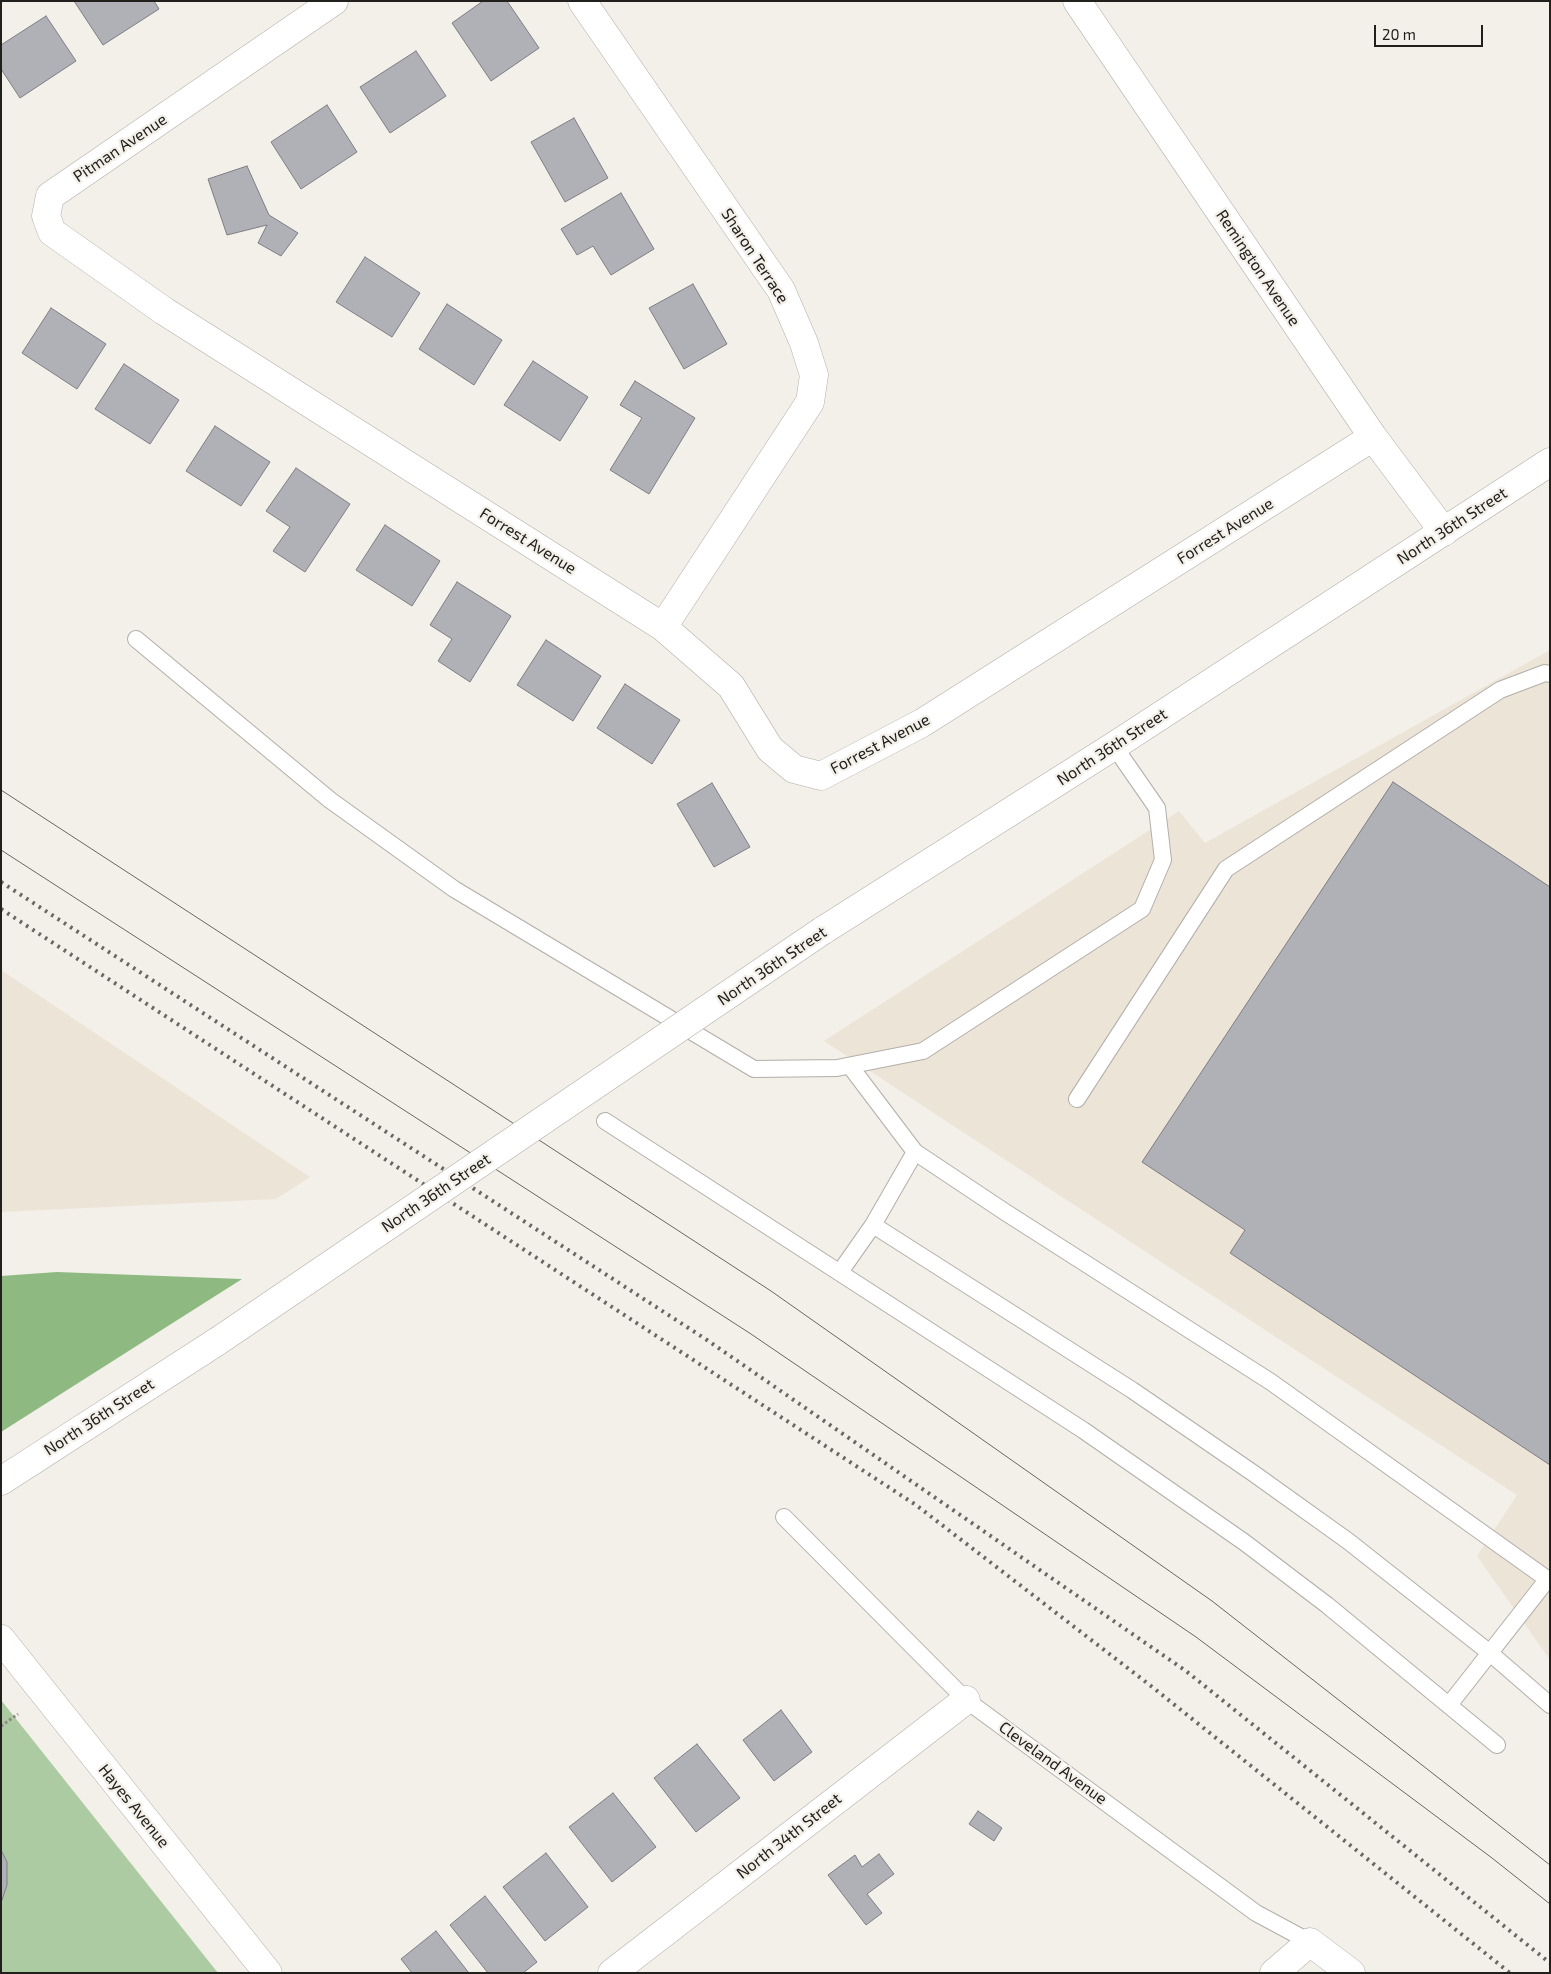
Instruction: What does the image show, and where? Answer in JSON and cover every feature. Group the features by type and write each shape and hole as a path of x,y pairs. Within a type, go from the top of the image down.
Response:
{"street":[{"name":"Pitman Avenue","path":"164,311 52,232 46,216 50,196 334,1"},
{"name":"Sharon Terrace","path":"582,1 781,290 804,343 814,375 810,402 663,627"},
{"name":"Remington Avenue","path":"1077,1 1373,437 1444,532"},
{"name":"Forrest Avenue","path":"164,311 663,627 731,686 770,749 794,769 821,776 922,723 1373,437"},
{"name":"North 36th Street","path":"1,1481 218,1340 822,932 1444,532 1546,471"},
{"name":"Hayes Avenue","path":"1,1639 268,1973"},
{"name":"North 34th Street","path":"612,1973 966,1700"},
{"path":"1274,1973 1310,1942"},
{"name":"Cleveland Avenue","path":"1310,1942 1351,1973"}],"lane":[{"path":"136,639 330,800 438,878 635,999 754,1069 837,1068 923,1052 1142,909 1163,860 1157,808 1114,746"},
{"path":"1077,1099 1226,869 1500,690 1546,672 1550,674"},
{"path":"850,1066 915,1152 1005,1212 1271,1382 1548,1580 1449,1706"},
{"path":"606,1121 1083,1430 1244,1542 1327,1605 1497,1745"},
{"path":"840,1272 873,1224 915,1152"},
{"path":"873,1224 1132,1390 1253,1473 1348,1541 1490,1653 1550,1705"},
{"name":"Cleveland Avenue","path":"784,1516 966,1700 1256,1913 1310,1942"}],"shaded area":[{"path":"1550,650 1550,1660 1477,1556 1517,1495 824,1041 1179,811 1205,843"},
{"path":"1,970 310,1177 276,1199 1,1212"}],"green space":[{"path":"57,1272 242,1279 1,1432 1,1276"},
{"path":"1,1700 218,1973 1,1973 1,1903 7,1885 7,1862 1,1850"}],"building":[{"path":"74,1 154,1 159,9 103,45"},
{"path":"483,1 507,1 539,48 491,81 452,23"},
{"path":"46,16 76,61 20,98 1,69 1,45"},
{"path":"416,51 446,96 390,133 360,87"},
{"path":"327,105 357,152 301,189 271,142"},
{"path":"574,118 608,178 565,202 531,142"},
{"path":"247,166 269,215 298,233 281,256 258,243 267,225 227,235 208,179"},
{"path":"621,193 654,249 611,275 593,246 577,255 561,229"},
{"path":"365,257 420,293 392,337 336,302"},
{"path":"693,284 727,344 684,369 649,308"},
{"path":"447,304 502,340 474,385 419,349"},
{"path":"51,308 106,344 77,389 22,353"},
{"path":"533,361 588,397 560,441 504,405"},
{"path":"124,364 179,400 150,444 95,409"},
{"path":"635,381 695,418 649,494 610,470 642,418 620,405"},
{"path":"215,426 270,462 241,506 186,471"},
{"path":"296,468 350,504 305,572 273,551 290,527 266,511"},
{"path":"385,525 440,561 412,606 356,570"},
{"path":"457,582 511,616 470,682 438,661 452,639 430,625"},
{"path":"546,640 601,676 573,721 517,685"},
{"path":"625,684 680,720 652,764 597,728"},
{"path":"1393,782 1550,887 1550,1465 1230,1253 1245,1230 1142,1162"},
{"path":"712,783 750,847 714,867 677,804"},
{"path":"781,1710 812,1752 774,1781 743,1740"},
{"path":"697,1744 740,1798 696,1832 654,1778"},
{"path":"613,1793 656,1847 612,1882 569,1827"},
{"path":"978,1811 1002,1828 994,1841 969,1824"},
{"path":"1,1850 7,1862 7,1885 1,1903"},
{"path":"546,1853 588,1907 545,1941 503,1887"},
{"path":"879,1854 894,1874 867,1894 882,1913 866,1925 828,1875 855,1855 862,1867"},
{"path":"485,1896 537,1962 523,1973 488,1973 450,1925"},
{"path":"436,1931 469,1973 412,1973 401,1959"}],"tram line":[{"path":"1,790 771,1291 1212,1601 1550,1865"},
{"path":"1,850 751,1334 1196,1637 1492,1858 1550,1904"}],"railway":[{"path":"1,882 707,1340 1186,1671 1550,1963"},
{"path":"1,909 916,1505 1151,1686 1510,1973"}]}
